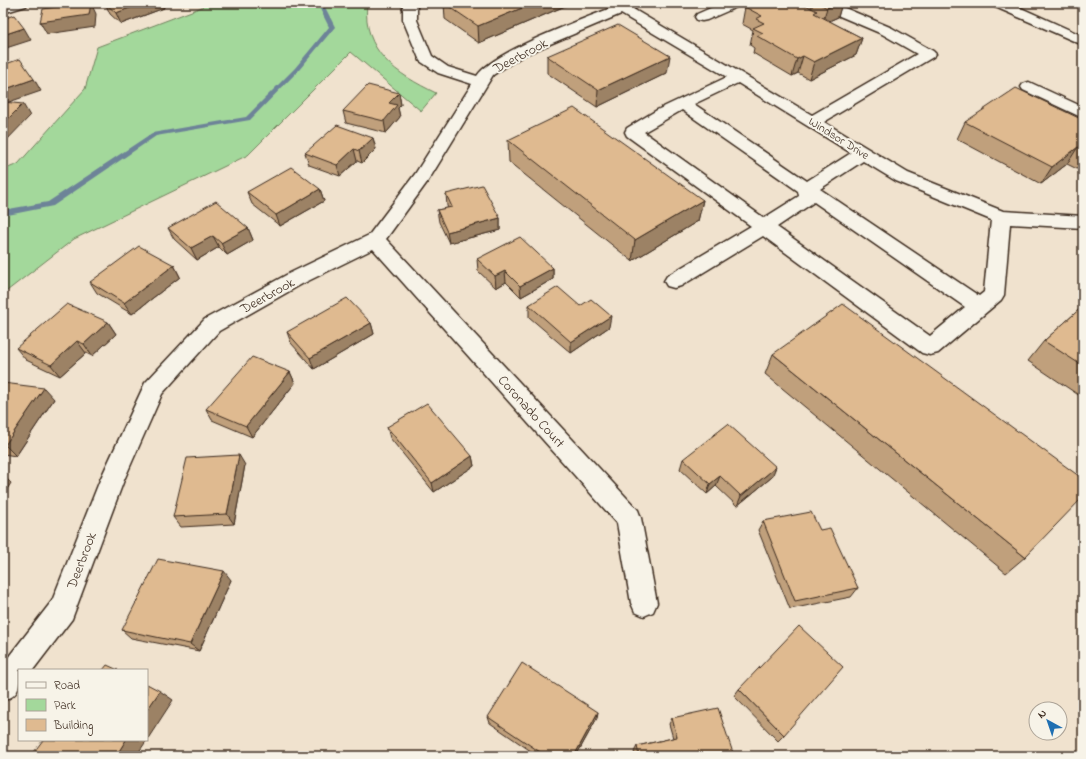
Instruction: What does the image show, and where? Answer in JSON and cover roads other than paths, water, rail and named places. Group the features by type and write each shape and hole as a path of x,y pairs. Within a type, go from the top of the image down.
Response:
{"street":[{"path":"3,8 21,3"},
{"path":"410,3 410,20 425,58 443,70 480,82"},
{"path":"702,17 734,3"},
{"path":"812,122 928,54 887,31 821,3"},
{"path":"998,3 1083,41"},
{"name":"Deerbrook","path":"3,687 62,610 112,480 153,389 212,325 295,279 376,240 422,177 487,72 519,52 623,5"},
{"name":"Windsor Drive","path":"623,5 902,177 1001,217 1083,222"},
{"path":"739,77 663,113 633,132 930,347 994,295 1001,217"},
{"path":"1029,87 1083,113"},
{"path":"683,104 980,306"},
{"path":"807,189 863,153"},
{"path":"674,281 764,227 808,198 807,189"},
{"name":"Coronado Court","path":"376,240 630,518 644,603"}],"waterway":[{"path":"3,213 50,204 154,134 248,119 297,69 332,27 320,3"}]}
